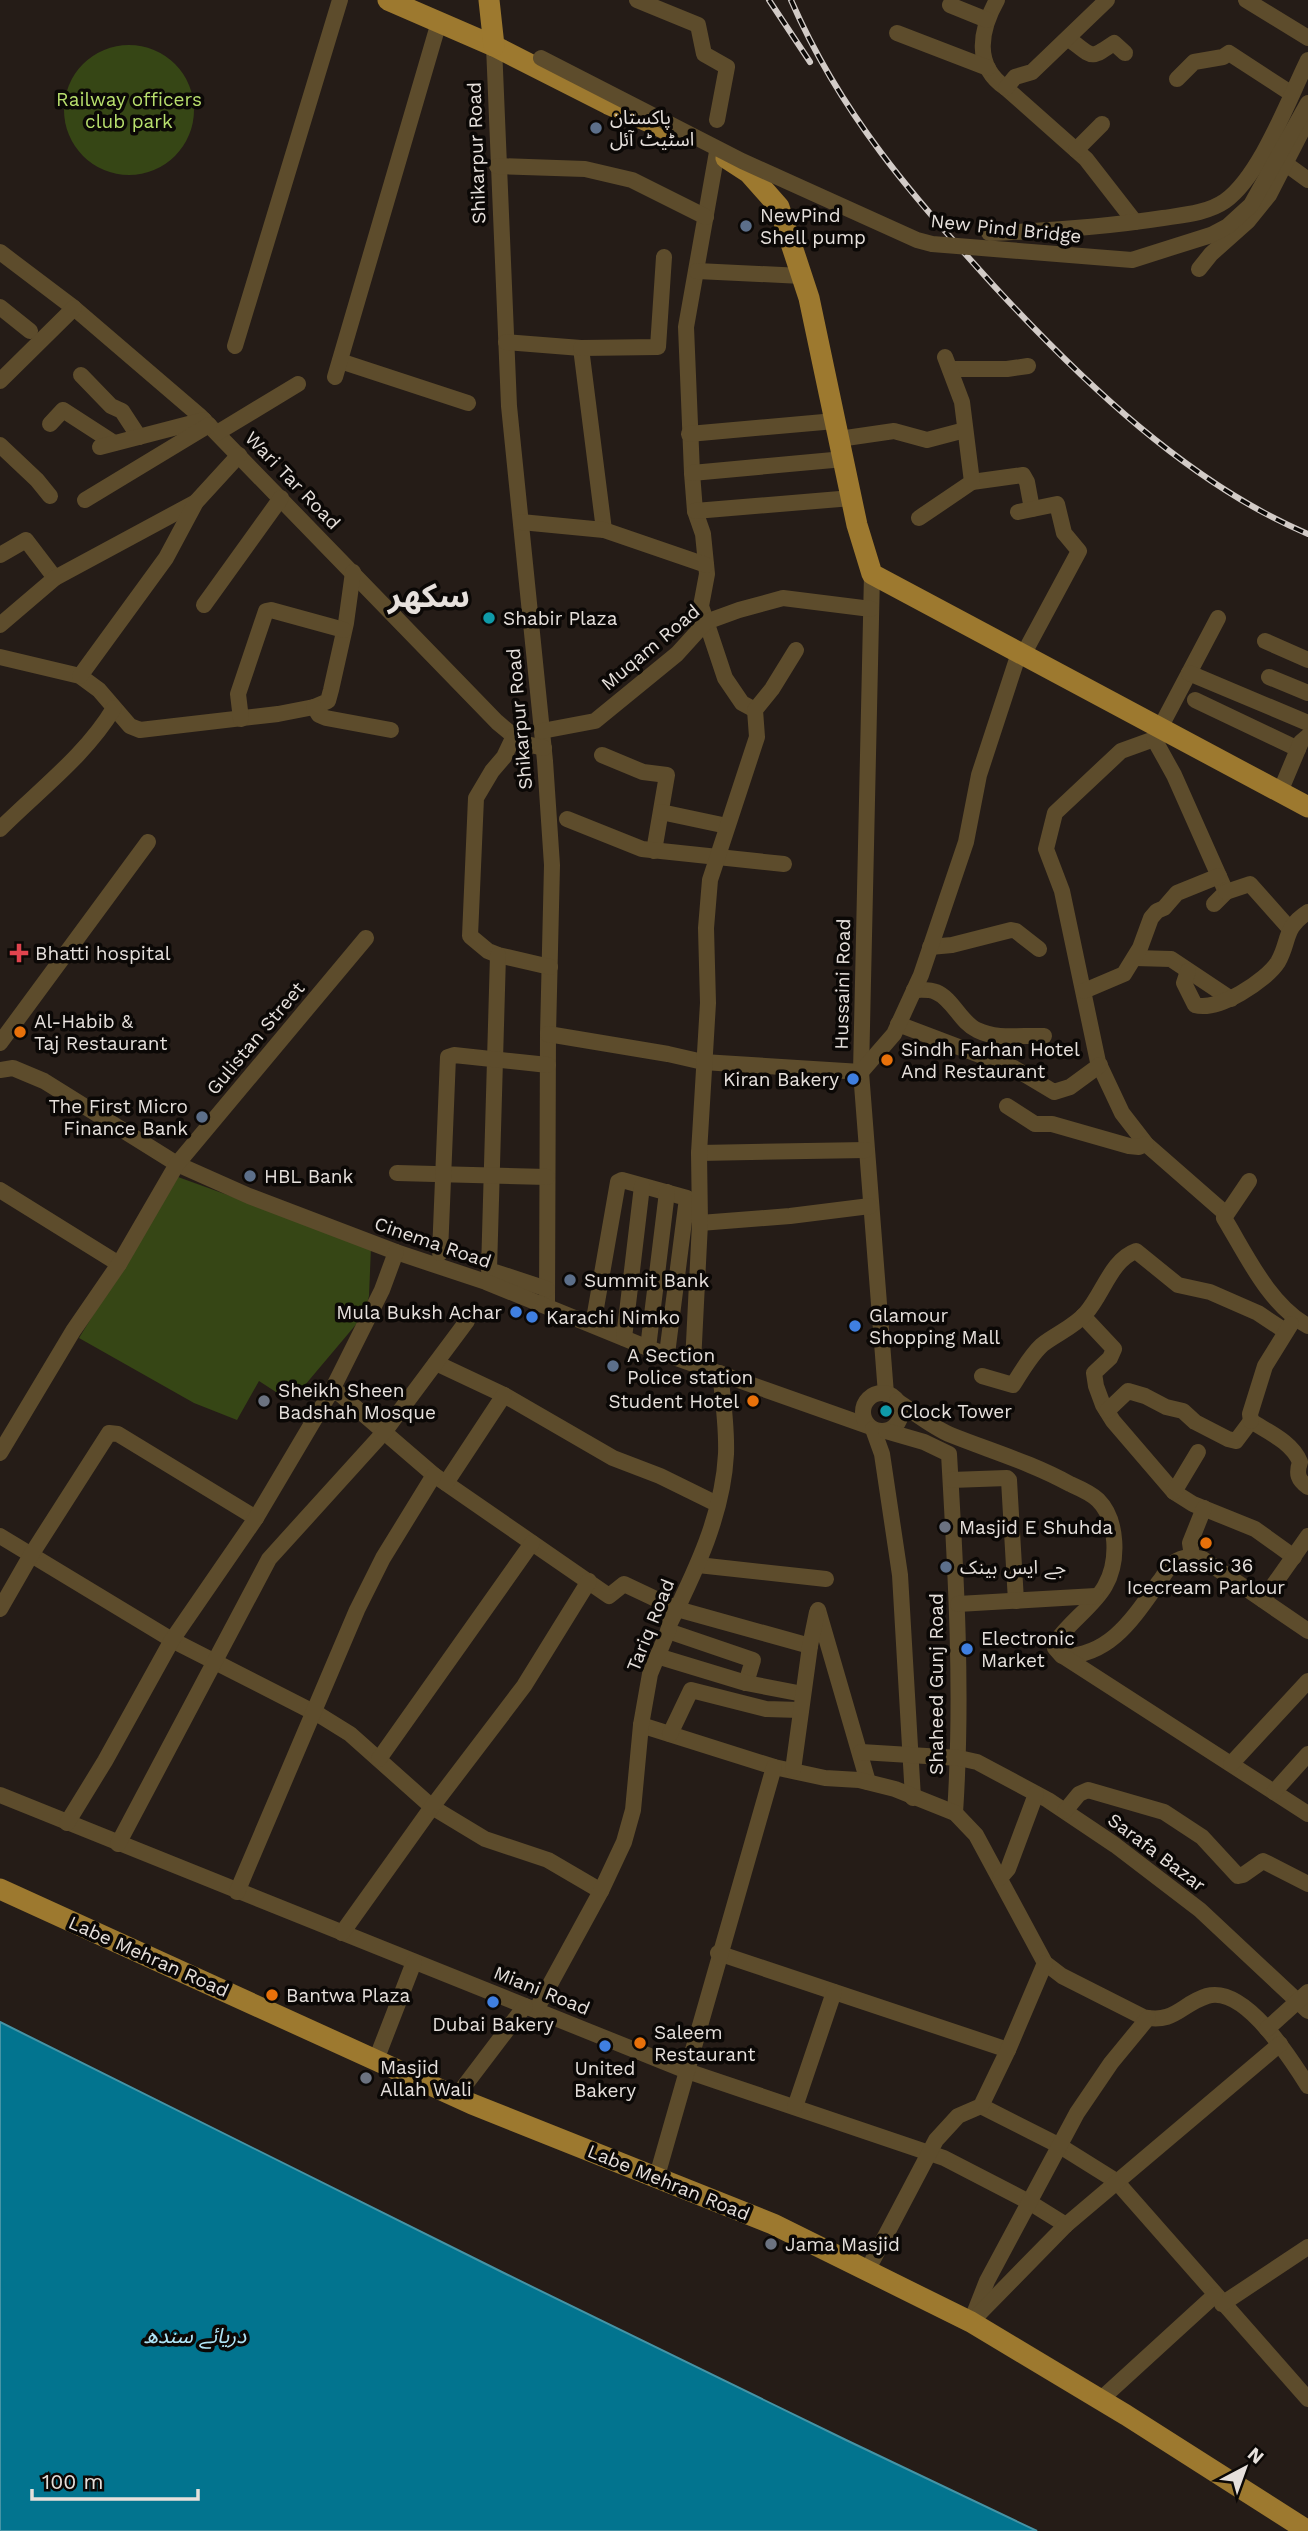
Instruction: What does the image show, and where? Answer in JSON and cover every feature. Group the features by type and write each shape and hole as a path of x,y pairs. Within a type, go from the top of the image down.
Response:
{"main road":[{"path":"388,0 494,46 608,104 717,152 749,173 779,207 810,298 852,499 872,574 1021,654 1157,734 1308,807"},
{"path":"489,0 494,46"},
{"name":"Labe Mehran Road","path":"0,1889 456,2097 774,2224 971,2322 1126,2415 1308,2531"}],"street":[{"path":"235,346 340,0"},
{"path":"637,0 698,25 704,54 727,67 717,120"},
{"path":"997,0 982,34 985,59 993,79 1086,159 1135,222"},
{"path":"1006,88 1015,77 1032,72 1108,0"},
{"path":"1246,0 1308,38"},
{"path":"950,5 987,20"},
{"path":"335,377 439,22"},
{"path":"897,33 988,68"},
{"path":"1069,38 1091,55 1097,55 1114,43 1125,53"},
{"name":"New Pind Bridge","path":"494,46 524,50 742,160 917,240 932,244 1132,260 1211,235 1241,216 1251,205 1308,103"},
{"name":"Shikarpur Road","path":"494,46 509,406 544,748 552,865 547,1306"},
{"path":"1177,79 1194,62 1213,60 1229,53 1292,94"},
{"path":"989,233 1060,231 1135,222 1199,212 1224,202 1244,183 1260,157 1308,60"},
{"path":"1199,269 1211,254 1238,231 1269,195 1307,123"},
{"path":"1076,150 1102,124"},
{"path":"717,152 687,327 689,433 695,511 704,534 707,574 701,606 725,678 742,703 755,710"},
{"path":"1286,164 1308,180"},
{"path":"497,166 585,169 632,180 706,217"},
{"name":"Wari Tar Road","path":"0,252 74,309 210,426 497,722 522,743 544,748"},
{"path":"506,342 580,348 658,347 664,257"},
{"path":"697,271 802,276"},
{"path":"0,307 30,331"},
{"path":"0,381 74,309"},
{"path":"580,348 604,530"},
{"path":"340,361 468,403"},
{"path":"972,482 962,402 947,363 1007,369 1028,366"},
{"path":"81,375 111,406 122,411 139,437"},
{"path":"85,500 210,426 298,384"},
{"path":"50,424 63,410 107,445 210,426"},
{"path":"692,473 839,440 894,431 927,440 965,430"},
{"path":"689,433 839,440"},
{"path":"0,445 50,496"},
{"path":"80,676 166,558 196,502 239,455"},
{"path":"548,1034 703,1062 861,1072 894,1034 930,947 965,842 979,775 1021,654 1079,551 1064,533 1057,504 1025,510 1023,475 972,482 919,517"},
{"path":"204,605 282,498"},
{"path":"695,511 852,499"},
{"path":"0,625 55,578 196,502"},
{"path":"520,522 604,530 706,565"},
{"path":"0,555 26,540 55,578"},
{"path":"0,657 80,676 99,691 130,726 141,730 241,719 314,707 328,701 344,630 353,572"},
{"name":"Hussaini Road","path":"872,574 861,1072 870,1206 892,1398"},
{"name":"Muqam Road","path":"542,731 595,721 677,654 706,622 783,598 871,609"},
{"path":"241,719 238,695 266,611 271,610 344,630"},
{"path":"1218,618 1157,734 1121,751 1055,813 1046,849 1062,891 1100,1065 1122,1113 1146,1144 1226,1214"},
{"path":"1265,641 1308,660"},
{"path":"693,1363 700,1223 699,1153 708,1003 706,928 710,880 757,737 755,710 772,690 796,650"},
{"path":"1189,673 1308,723"},
{"path":"1269,677 1308,693"},
{"path":"1195,700 1304,743 1280,792"},
{"path":"314,707 319,715 326,718 391,730"},
{"path":"0,829 84,750 104,726 114,708"},
{"path":"1157,734 1226,892"},
{"path":"514,736 504,757 476,798 470,936 488,951 498,955 550,967"},
{"path":"601,755 643,772 667,775 654,850"},
{"path":"661,811 727,826"},
{"path":"567,818 642,849 784,864"},
{"path":"0,1042 148,842"},
{"path":"1083,991 1124,974 1135,958 1151,918 1177,893 1219,876"},
{"path":"1214,904 1226,892 1250,884 1290,929"},
{"path":"1188,971 1184,983 1195,1004 1208,1006 1231,999 1273,967 1279,960 1290,929 1308,912"},
{"path":"930,947 952,945 1011,930 1039,948"},
{"name":"Gulistan Street","path":"0,1453 73,1331 119,1264 177,1164 366,938"},
{"path":"498,955 489,1270 547,1289"},
{"path":"1135,958 1171,959 1231,999"},
{"path":"914,990 937,992 967,1023 978,1030 1006,1036 1044,1037"},
{"path":"898,1024 1014,1068 1054,1093 1070,1087 1100,1065"},
{"path":"440,1253 448,1057 454,1055 548,1065"},
{"name":"Cinema Road","path":"2,1066 44,1081 177,1164 249,1196 396,1252 486,1282 648,1348 876,1429"},
{"path":"1007,1106 1035,1124 1052,1124 1129,1146 1139,1147 1146,1144"},
{"path":"699,1153 866,1150"},
{"path":"397,1173 548,1177"},
{"path":"593,1325 616,1186 622,1181 687,1198 667,1354"},
{"path":"1249,1181 1224,1218 1252,1264 1296,1326"},
{"path":"624,1338 642,1186"},
{"path":"0,1190 119,1264"},
{"path":"648,1348 667,1192"},
{"path":"700,1223 870,1206"},
{"path":"982,1376 1013,1385 1035,1352 1083,1316 1118,1263 1136,1251 1178,1284 1210,1292 1296,1326"},
{"path":"67,1823 172,1640 256,1518 333,1388 382,1290 396,1252"},
{"path":"1083,1316 1114,1349 1110,1358 1094,1373 1096,1386 1107,1411 1113,1422 1174,1492 1187,1501 1255,1529 1294,1557"},
{"path":"118,1844 269,1559 385,1431 467,1321"},
{"path":"1107,1411 1128,1391 1183,1411 1195,1422 1228,1440 1236,1441 1251,1421 1250,1414 1262,1375 1296,1326"},
{"path":"436,1363 504,1395 613,1458 660,1476 717,1504"},
{"name":"Tariq Road","path":"456,2097 530,2008 601,1891 624,1842 633,1810 641,1725 650,1674 670,1623 698,1565 717,1504 726,1454 720,1373"},
{"path":"333,1388 440,1479 609,1596 624,1584 677,1609 810,1646"},
{"path":"237,1892 357,1610 383,1558 504,1395"},
{"path":"913,1798 900,1575 882,1454 876,1429 863,1415 865,1403 874,1395 892,1398 948,1434 1037,1466 1097,1499 1106,1511 1113,1531 1114,1549 1105,1587 1056,1642 1055,1648 1062,1656 1308,1814"},
{"path":"876,1429 891,1429 900,1419 901,1413 892,1398"},
{"path":"1251,1421 1281,1440 1295,1453 1300,1462 1297,1471 1300,1481 1308,1487"},
{"path":"876,1429 924,1442 949,1454"},
{"path":"0,1609 109,1433 118,1434 256,1518"},
{"name":"Shaheed Gunj Road","path":"948,1434 958,1604 959,1758 955,1813"},
{"path":"1174,1492 1198,1452"},
{"path":"951,1480 1009,1480 1016,1601"},
{"path":"1192,1556 1190,1543 1204,1508"},
{"path":"0,1536 172,1640 313,1712 350,1734 432,1807 485,1839 548,1860 601,1891"},
{"path":"1263,1600 1308,1536"},
{"path":"379,1759 532,1543"},
{"path":"1062,1656 1077,1656 1096,1650 1113,1638 1128,1625 1172,1564 1192,1556 1203,1559 1308,1630"},
{"path":"698,1565 826,1579"},
{"path":"342,1933 432,1807 524,1686 589,1581"},
{"path":"958,1604 1096,1596"},
{"path":"793,1770 810,1646 818,1610 868,1782"},
{"path":"668,1631 753,1660 746,1683"},
{"path":"657,1656 802,1702"},
{"path":"1231,1764 1308,1681"},
{"path":"670,1734 691,1690 766,1709 802,1702"},
{"path":"641,1725 774,1767 895,1789 955,1813 976,1835 1045,1963 1062,1976 1157,2020 1173,2016 1207,1996 1221,1994 1230,1997 1267,2029 1308,2086"},
{"name":"Sarafa Bazar","path":"861,1752 959,1758 977,1762 1036,1794 1115,1845 1200,1910 1304,2001"},
{"path":"1274,1791 1308,1754"},
{"path":"657,2176 718,1953 774,1767"},
{"path":"1065,1811 1074,1799 1088,1790 1164,1812 1202,1837 1238,1875 1243,1875 1263,1861 1308,1884"},
{"path":"1000,1878 1008,1869 1036,1794"},
{"name":"Miani Road","path":"0,1796 687,2071 929,2153 1029,2202 1066,2225"},
{"path":"718,1953 1008,2050"},
{"path":"376,2060 414,1962"},
{"path":"867,2271 936,2140 958,2116 981,2106 1045,1963"},
{"path":"795,2107 834,1992"},
{"path":"1267,2029 1304,2001"},
{"path":"971,2322 987,2281 1077,2113 1111,2063 1148,2018"},
{"path":"971,2322 1066,2225 1280,2044"},
{"path":"981,2106 1060,2146 1116,2181 1305,2392"},
{"path":"1099,2401 1219,2299 1308,2247"}],"green space":[{"name":"Railway officers club park","path":"129,45 154,50 175,64 189,85 194,110 189,135 175,156 154,170 129,175 104,170 83,156 69,135 64,110 69,85 83,64 104,50"},
{"path":"178,1177 371,1247 369,1296 364,1315 305,1385 279,1394 259,1381 237,1420 194,1403 79,1338"}],"water":[{"name":"دریائے سندھ","path":"0,2022 508,2275 1037,2531 0,2531"}],"railway":[{"path":"769,0 810,62"},
{"path":"791,0 810,41 855,117 935,220 1029,323 1101,393 1179,458 1264,513 1308,534"}],"place":[{"name":"پاکستان اسٹیٹ آئل","path":"596,128"},
{"name":"NewPind Shell pump","path":"746,226"},
{"name":"Shabir Plaza","path":"489,618"},
{"name":"Bhatti hospital","path":"19,953"},
{"name":"Al-Habib & Taj Restaurant","path":"20,1032"},
{"name":"Sindh Farhan Hotel And Restaurant","path":"887,1060"},
{"name":"Kiran Bakery","path":"853,1079"},
{"name":"The First Micro Finance Bank","path":"202,1117"},
{"name":"HBL Bank","path":"250,1176"},
{"name":"Summit Bank","path":"570,1280"},
{"name":"Mula Buksh Achar","path":"516,1312"},
{"name":"Karachi Nimko","path":"532,1317"},
{"name":"Glamour Shopping Mall","path":"855,1326"},
{"name":"A Section Police station","path":"613,1366"},
{"name":"Sheikh Sheen Badshah Mosque","path":"264,1401"},
{"name":"Student Hotel","path":"753,1401"},
{"name":"Clock Tower","path":"886,1411"},
{"name":"Masjid E Shuhda","path":"945,1527"},
{"name":"Classic 36 Icecream Parlour","path":"1206,1543"},
{"name":"جے ایس بینک","path":"946,1567"},
{"name":"Electronic Market","path":"967,1649"},
{"name":"Bantwa Plaza","path":"272,1995"},
{"name":"Dubai Bakery","path":"493,2002"},
{"name":"Saleem Restaurant","path":"640,2043"},
{"name":"United Bakery","path":"605,2046"},
{"name":"Masjid Allah Wali","path":"366,2078"},
{"name":"Jama Masjid","path":"771,2244"}],"district":[{"name":"سکھر","path":"429,595"}]}
